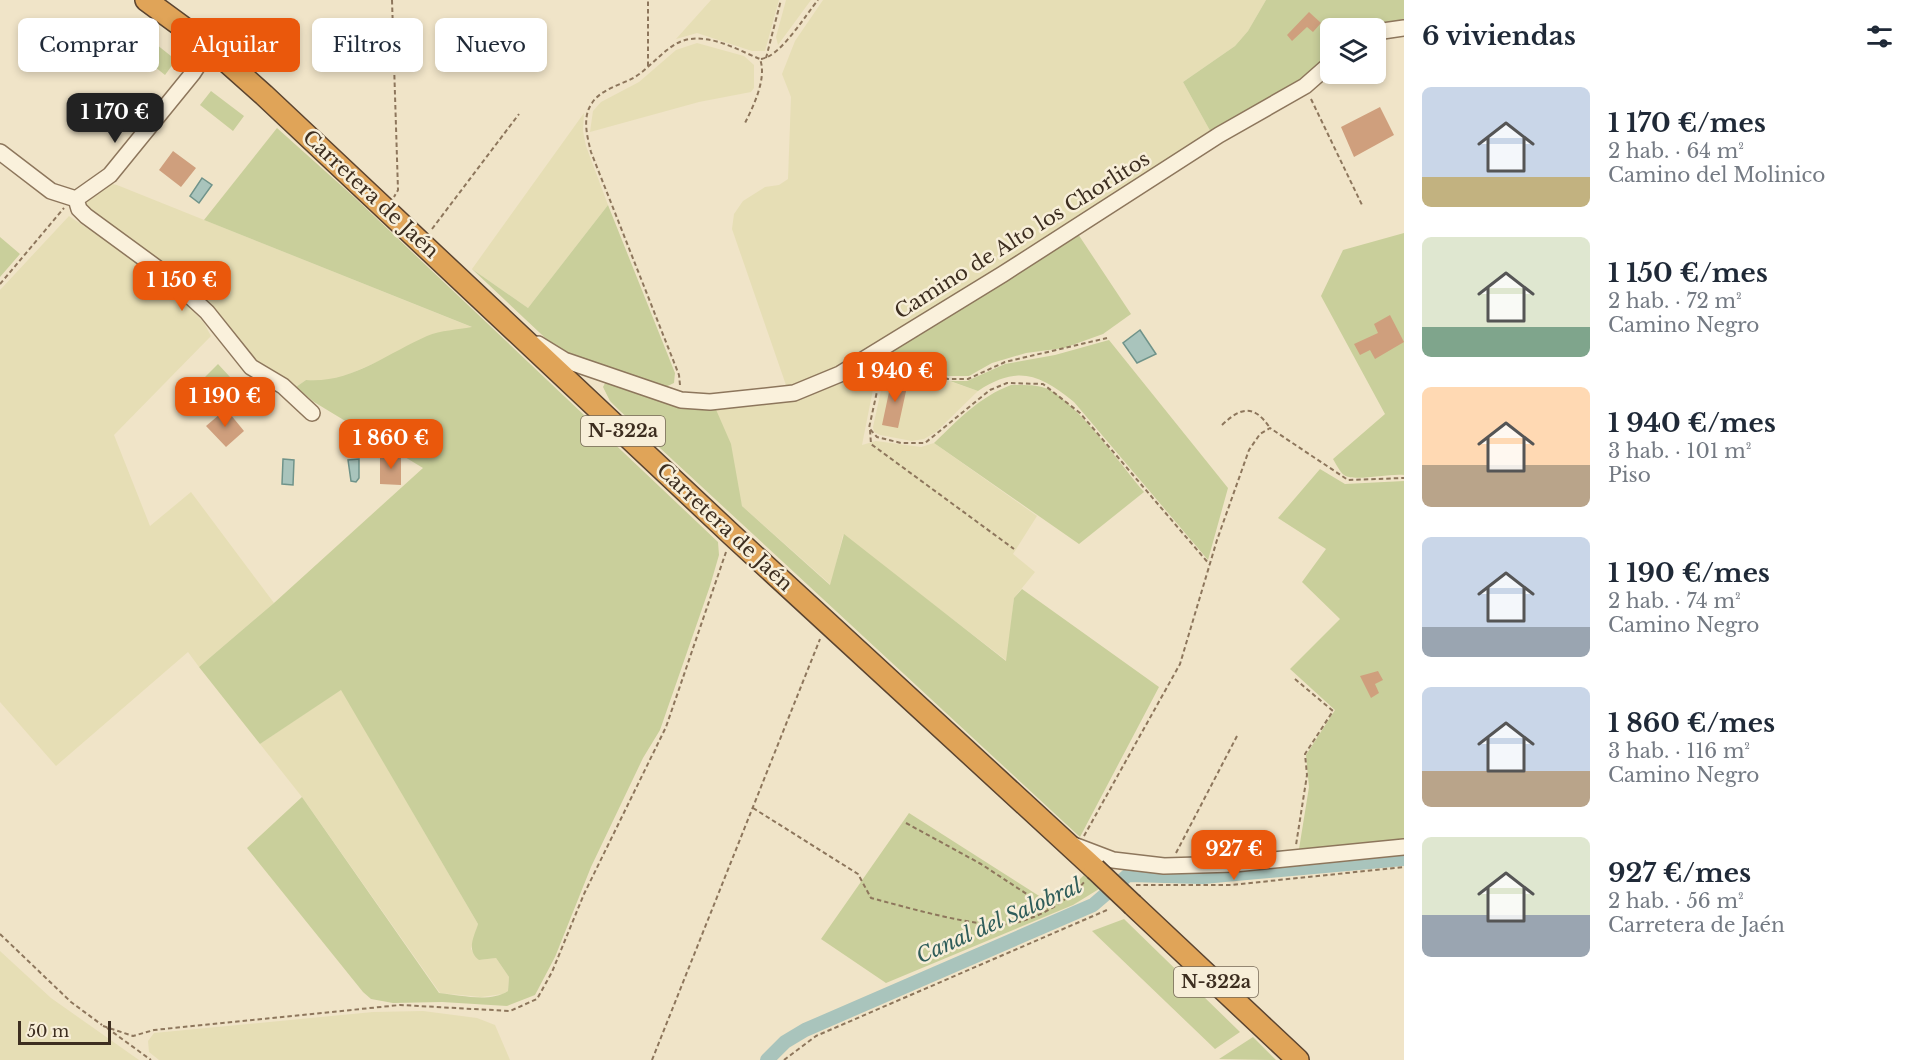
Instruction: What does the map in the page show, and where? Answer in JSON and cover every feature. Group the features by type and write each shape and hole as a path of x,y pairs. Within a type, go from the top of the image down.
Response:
{"highway":[{"name":"Carretera de Jaén","path":"146,0 171,18"},
{"name":"Carretera de Jaén","path":"237,72 518,331 732,535 1073,844 1095,869 1134,895 1298,1060"}],"street":[{"path":"1386,31 1404,28"},
{"path":"76,199 110,175 194,72"},
{"name":"Camino de Alto los Chorlitos","path":"518,331 564,360 681,400 710,402 794,393 819,385 1003,274 1219,135 1305,86 1320,73"},
{"path":"0,152 51,191 76,199"},
{"path":"76,199 79,209 86,216 168,276 207,312 251,367 283,386 312,413"},
{"path":"1073,844 1113,860 1169,866 1234,864 1404,847"}],"path":[{"path":"387,210 398,190 392,0"},
{"path":"648,0 648,67"},
{"path":"766,58 781,0"},
{"path":"681,400 679,375 591,152 586,132 586,116 591,103 601,94 636,76 678,42 690,39 718,42 760,58 766,58 782,46 818,0"},
{"path":"745,123 756,102 762,65 760,58"},
{"path":"1305,86 1362,205"},
{"path":"422,242 519,114"},
{"path":"0,284 60,211 76,199"},
{"path":"1014,549 871,444 869,428 884,361 916,368 948,379 968,379 1005,362 1107,338"},
{"path":"869,428 877,437 901,442 925,443 990,390 1007,383 1043,384 1080,413 1210,566"},
{"path":"1222,425 1236,412 1252,411 1262,416 1270,428 1348,480 1404,478"},
{"path":"1073,844 1180,664 1249,450 1260,434 1270,428"},
{"path":"103,1026 133,1036 154,1030 400,1005 510,1011 537,999 552,972 584,894 666,727 732,535"},
{"path":"652,1060 827,622"},
{"path":"1294,857 1307,775 1305,754 1333,711 1296,679"},
{"path":"1169,866 1237,736"},
{"path":"753,808 858,874 871,898 929,912 1007,925 1038,916 1067,898 1095,869"},
{"path":"906,824 981,864 1048,908"},
{"path":"1134,895 1404,867"},
{"path":"784,1060 816,1036 1107,910"},
{"path":"0,934 70,1002 151,1060"}],"shaded area":[{"path":"711,0 779,0 765,51 752,51 697,33 676,39"},
{"path":"786,0 811,0 778,45 776,37"},
{"path":"823,0 1266,0 1248,31 1235,46 1183,82 1213,136 853,361 787,388 732,229 734,214 743,201 765,187 779,185 788,179 791,97 782,74 795,41"},
{"path":"697,43 744,56 754,65 754,88 751,92 699,102 590,132 593,111 601,102 639,82 676,50"},
{"path":"584,113 583,131 586,146 608,205 528,308 472,269"},
{"path":"108,183 474,328 449,331 340,378 306,380 296,387 261,366 244,349 221,317 194,291 85,210 87,199"},
{"path":"69,216 170,287 204,323 211,336 114,435 150,526 191,492 274,603 199,667 188,652 56,766 0,702 0,290"},
{"path":"879,359 862,445 876,441 921,447 934,443 1037,516 1013,554 1035,572 1014,598 1007,661 843,535 831,585 742,506 714,405 761,404 803,396"},
{"path":"887,363 920,371 978,391 936,432 924,439 912,441 880,435 874,432 873,427"},
{"path":"341,689 478,924 471,949 479,960 496,958 509,977 508,991 503,994 481,997 440,993 302,797 260,744"},
{"path":"0,951 51,998 139,1060 0,1060"},
{"path":"423,1011 477,1018 495,1025 510,1060 159,1060 149,1052 148,1041 154,1033 373,1012"}],"green space":[{"path":"1266,0 1404,0 1404,23 1386,26 1386,18 1320,18 1320,67 1213,136 1183,82 1235,46 1248,31"},
{"path":"159,46 171,56 171,67 165,75 159,70"},
{"path":"211,91 244,116 233,131 200,105"},
{"path":"277,128 354,197 718,542 719,555 710,586 660,730 643,758 591,867 555,957 535,995 507,1006 442,1002 393,1003 371,999 363,992 247,848 302,797 439,993 493,997 508,991 509,977 496,958 479,960 475,956 472,943 478,924 341,690 260,744 199,667 274,603 423,468 314,402 296,387 306,380 322,380 353,372 432,334 472,327 204,220"},
{"path":"608,205 675,373 674,383 659,390 557,349 472,269 528,308"},
{"path":"1076,231 1131,314 1103,334 1064,348 1026,353 992,363 969,376 948,376 891,361 887,349"},
{"path":"1404,233 1404,475 1349,477 1343,474 1333,459 1385,414 1321,296 1343,250"},
{"path":"0,237 20,254 0,277"},
{"path":"1109,340 1228,488 1208,560 1074,402 1061,392 1039,379 1028,376 1005,378 978,391 950,381 967,381 1005,364 1055,355"},
{"path":"218,364 230,377 198,409 186,396"},
{"path":"606,381 714,405 731,444 742,506 830,585 844,534 1006,661 1014,598 1022,589 1159,687 1080,837 620,411 610,401 603,387"},
{"path":"1011,385 1039,386 1060,397 1086,421 1144,492 1079,544 934,443 979,403"},
{"path":"1320,469 1345,484 1404,481 1404,843 1304,852 1299,849 1309,787 1306,755 1335,710 1290,669 1340,619 1302,582 1326,549 1278,518"},
{"path":"909,813 1047,901 1058,901 1084,875 1099,889 1073,905 886,983 821,939"},
{"path":"1124,919 1240,1032 1215,1049 1092,931"},
{"path":"1253,1037 1276,1060 1219,1059"}],"water":[{"path":"202,178 212,185 199,203 190,196"},
{"path":"1140,330 1156,354 1137,363 1123,343"},
{"path":"235,379 255,399 246,408 226,388"},
{"path":"283,459 294,460 293,485 282,484"},
{"path":"359,459 359,478 356,482 351,481 348,460"}],"building":[{"path":"1309,12 1320,22 1313,32 1307,27 1292,41 1287,35"},
{"path":"1380,107 1394,135 1354,157 1341,127"},
{"path":"173,151 196,168 181,187 159,170"},
{"path":"1390,315 1404,342 1375,359 1370,350 1360,355 1354,344 1378,333 1374,324"},
{"path":"892,378 908,382 898,428 882,425"},
{"path":"226,409 244,431 226,447 206,426"},
{"path":"380,456 401,456 401,485 380,484"},
{"path":"1378,671 1383,680 1375,684 1379,693 1371,698 1360,676"}],"waterway":[{"name":"Canal del Salobral","path":"767,1060 785,1042 805,1030 1093,905 1128,875 1203,877 1404,859"}]}
